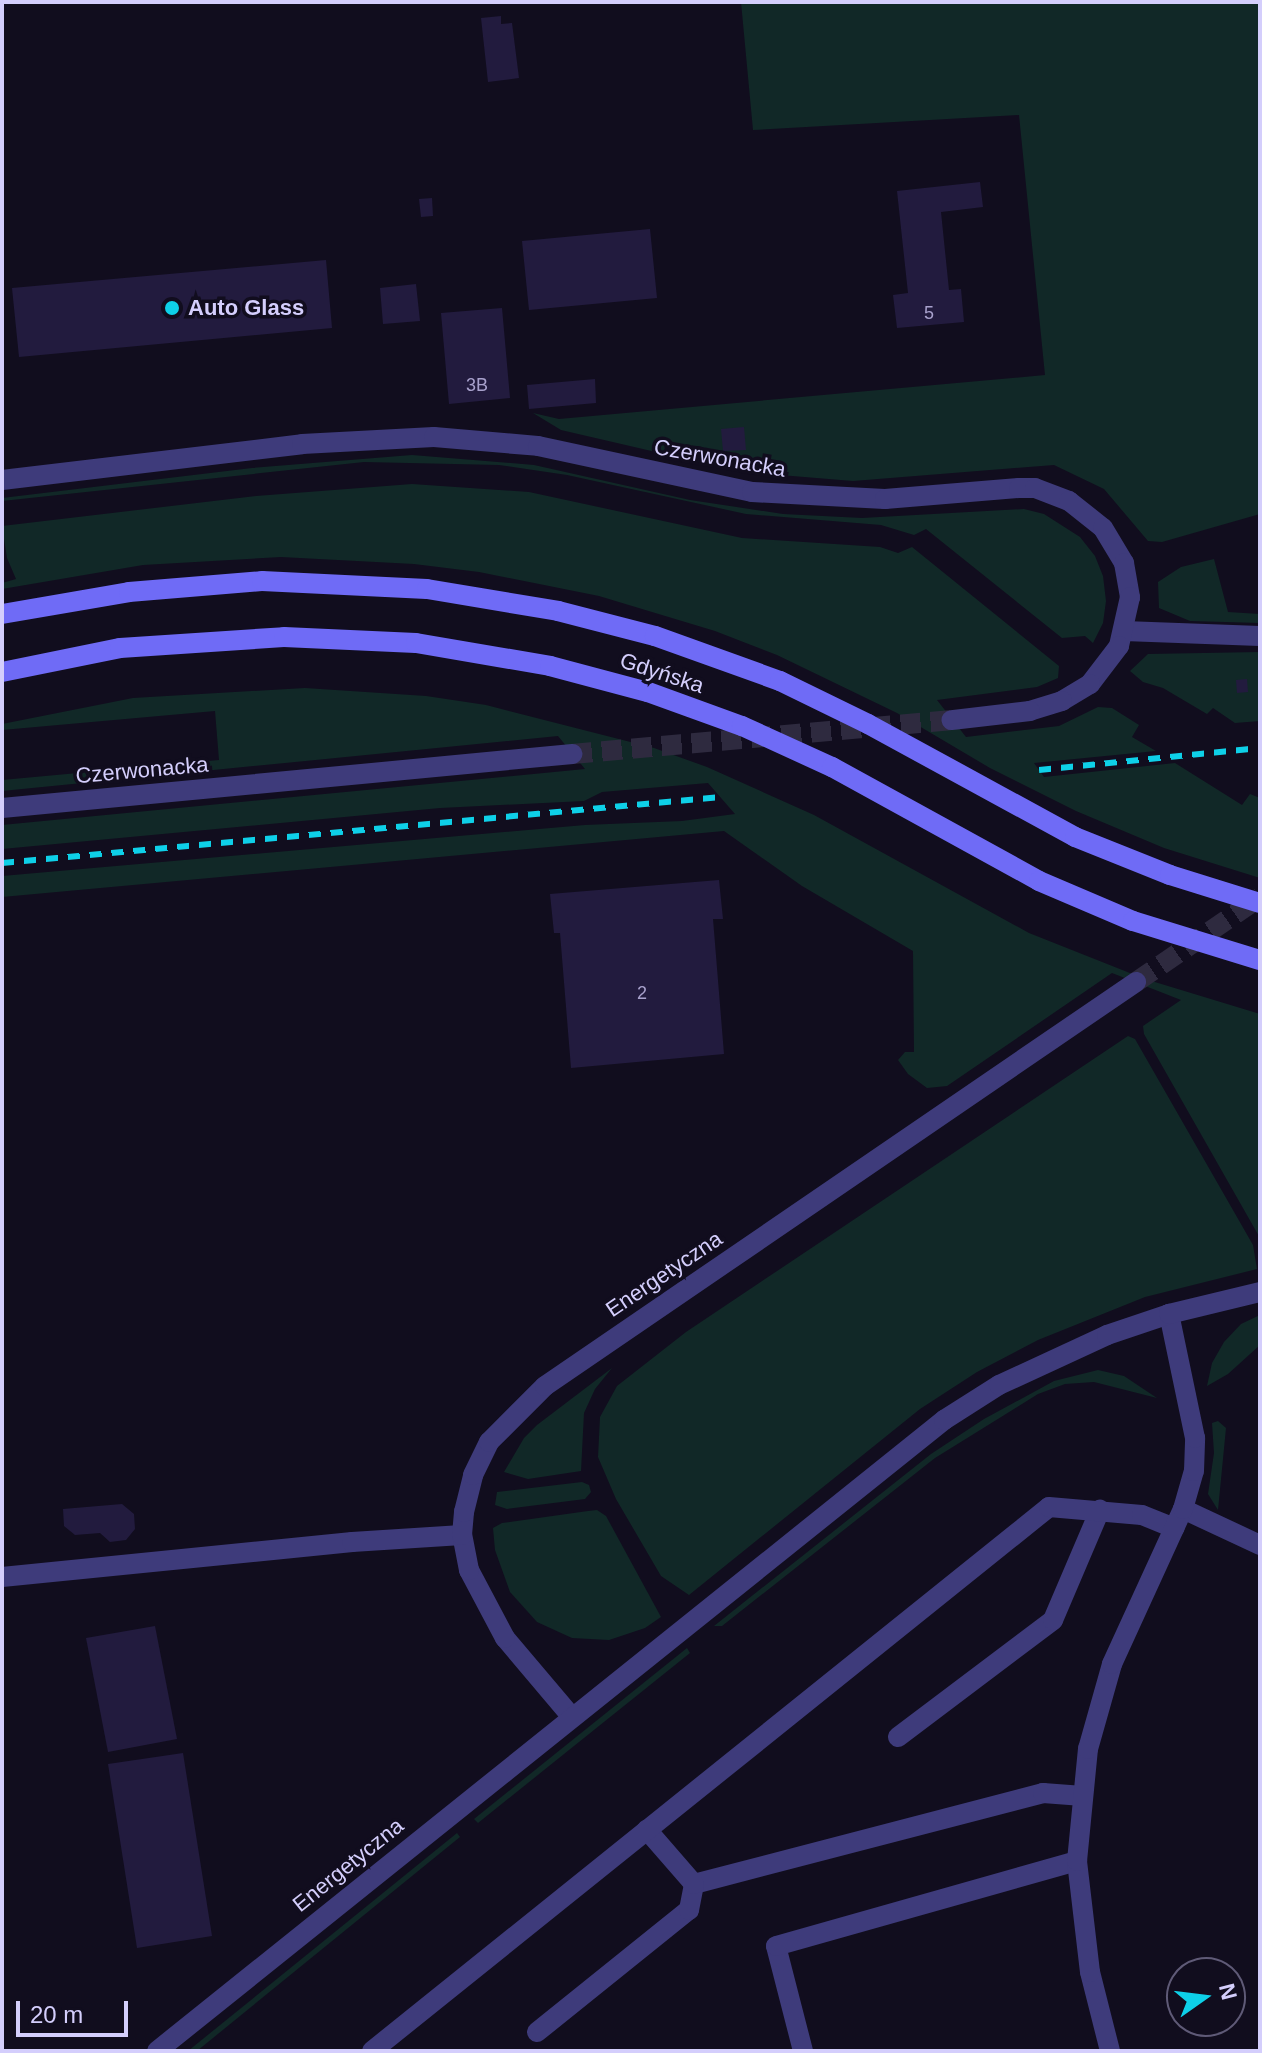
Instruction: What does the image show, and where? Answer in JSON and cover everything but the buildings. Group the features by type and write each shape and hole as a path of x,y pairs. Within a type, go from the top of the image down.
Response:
{"main road":[{"name":"Gdyńska","path":"2,614 129,592 262,581 427,589 558,611 655,636 780,681 868,724 1075,837 1180,879 1260,903"},
{"name":"Gdyńska","path":"2,672 120,648 296,636 416,643 550,666 633,688 742,726 832,767 1039,881 1133,921 1260,960"}],"street":[{"name":"Czerwonacka","path":"2,480 302,444 434,437 538,446 684,479 791,495 885,499 1035,488 1069,501 1087,514 1115,547 1128,581 1130,597 1124,631 1107,667 1072,697 1041,709 952,720"},
{"path":"1124,631 1260,636"},
{"name":"Czerwonacka","path":"2,808 572,754"},
{"name":"Energetyczna","path":"571,1716 505,1638 482,1601 469,1570 462,1535 464,1512 473,1475 489,1442 545,1386 1136,982"},
{"name":"Energetyczna","path":"157,2051 944,1420 999,1385 1046,1362 1169,1314 1260,1292"},
{"path":"1110,2051 1090,1972 1077,1861 1088,1749 1112,1664 1183,1509 1194,1471 1195,1438 1169,1314"},
{"path":"372,2051 1049,1507 1142,1515 1174,1528"},
{"path":"1183,1509 1260,1545"},
{"path":"898,1737 1053,1620 1100,1510"},
{"path":"2,1577 352,1542 462,1535"},
{"path":"694,1884 1043,1793 1083,1796"},
{"path":"647,1830 694,1884"},
{"path":"803,2051 776,1946 1077,1861"},
{"path":"537,2032 689,1910 694,1884"}],"green space":[{"path":"741,2 1260,2 1260,514 1162,542 1148,541 1104,489 1054,465 853,481 742,472 561,430 533,413 559,419 1045,375 1019,115 753,130"},
{"path":"412,455 534,465 690,500 783,514 862,518 1024,509 1044,514 1080,537 1095,556 1103,576 1106,601 1103,623 1093,643 1085,636 1062,638 926,529 914,535 881,525 746,514 567,475 499,465 364,462 2,501 2,498 252,468"},
{"path":"412,484 529,492 742,538 880,547 898,553 912,547 1059,666 1058,678 1037,687 937,700 966,737 1059,726 1098,707 1112,708 1139,725 1132,737 1156,751 1034,763 1044,777 1175,763 1242,805 1250,794 1260,798 1260,878 1164,848 1076,811 990,768 897,713 777,655 715,631 599,596 479,572 414,564 281,557 143,565 2,589 2,583 16,579 7,558 2,526 256,496"},
{"path":"1214,559 1228,612 1260,614 1260,623 1190,621 1159,608 1158,582 1181,567"},
{"path":"1260,652 1260,721 1235,723 1213,708 1207,714 1163,688 1143,682 1130,671 1148,654"},
{"path":"305,688 426,696 486,705 654,748 707,767 814,815 1029,933 1145,979 1260,1014 1260,1238 1144,1034 1143,1026 1181,1000 1112,973 947,1086 927,1088 908,1074 898,1060 905,1052 914,1052 913,951 802,886 724,831 2,897 2,876 585,825 682,821 735,814 708,783 602,792 584,801 440,808 2,849 2,825 585,769 558,736 2,791 2,780 219,760 215,711 2,730 2,724 133,698"},
{"path":"1128,1036 1135,1039 1253,1245 1257,1269 1145,1297 1038,1340 977,1372 920,1409 689,1595 661,1576 616,1499 598,1457 600,1417 617,1386 686,1332"},
{"path":"1260,1315 1260,1345 1228,1374 1207,1386 1212,1363 1224,1342 1241,1324"},
{"path":"612,1368 595,1389 584,1413 581,1471 528,1479 504,1472 524,1438 537,1425"},
{"path":"1098,1370 1124,1376 1157,1398 1094,1382 1065,1384 1038,1394 935,1458 722,1626 714,1626 931,1454 984,1419 1054,1381"},
{"path":"1218,1421 1226,1428 1218,1510 1208,1494 1214,1453 1212,1423"},
{"path":"582,1482 589,1485 591,1492 585,1499 507,1509 495,1505 497,1492"},
{"path":"597,1510 606,1516 661,1617 645,1628 609,1640 572,1638 537,1622 510,1592 495,1550 493,1528 502,1523"},
{"path":"687,1648 690,1653 478,1823 474,1819"},
{"path":"457,1833 460,1837 197,2051 188,2051"}],"tunnel":[{"path":"572,754 952,720"},
{"path":"1136,982 1260,897"}],"railway":[{"path":"1039,770 1260,748"},
{"path":"2,863 721,797"}],"place":[{"name":"Auto Glass","path":"172,308"}]}
